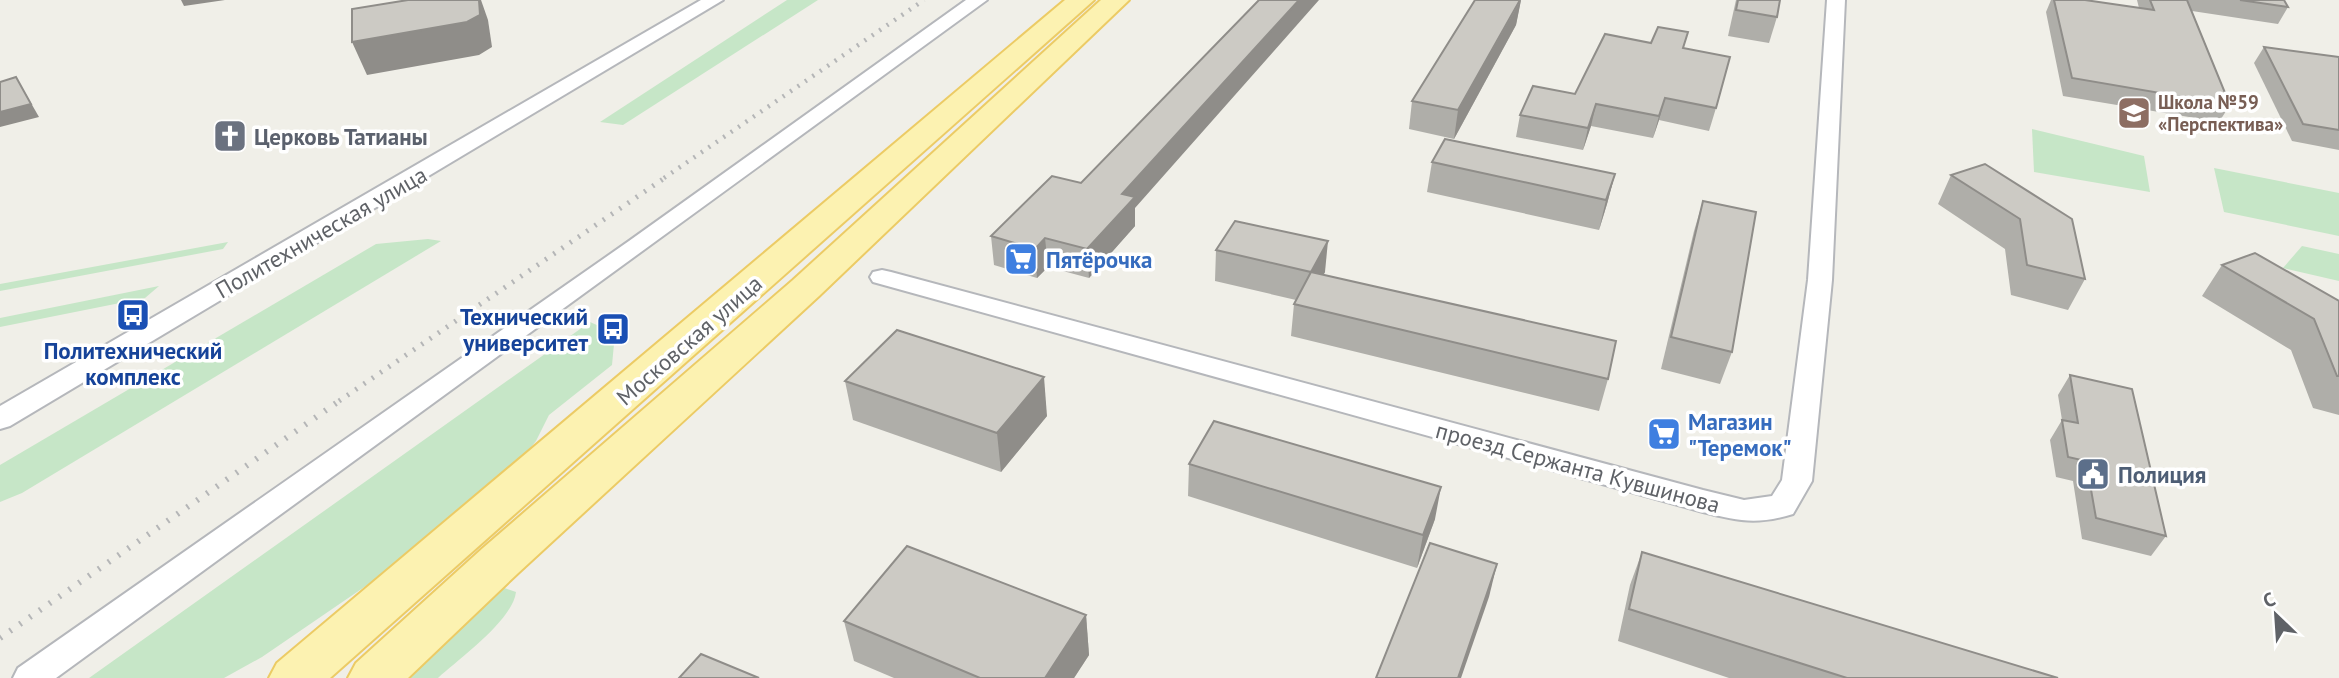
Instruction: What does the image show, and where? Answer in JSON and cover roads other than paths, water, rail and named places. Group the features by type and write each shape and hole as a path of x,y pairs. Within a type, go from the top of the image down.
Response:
{"main road":[{"name":"Московская улица","path":"295,678 1081,0"},
{"name":"Московская улица","path":"373,678 806,288 1116,0"}],"street":[{"name":"Политехническая улица","path":"0,419 714,0"},
{"path":"30,678 978,0"},
{"name":"проезд Сержанта Кувшинова","path":"882,277 1703,502 1744,511 1782,506 1797,481 1819,280 1836,0"},
{"path":"267,678 373,613"}],"railway":[{"path":"664,178 924,0"},
{"path":"339,401 666,177"},
{"path":"0,638 342,399"}],"place":[{"name":"Школа №59 «Перспектива»","path":"2134,113"},
{"name":"Церковь Татианы","path":"230,136"},
{"name":"Пятёрочка","path":"1021,259"},
{"name":"Политехнический комплекс","path":"133,315"},
{"name":"Технический университет","path":"613,329"},
{"name":"Магазин \"Теремок\"","path":"1664,434"},
{"name":"Полиция","path":"2093,474"}]}
